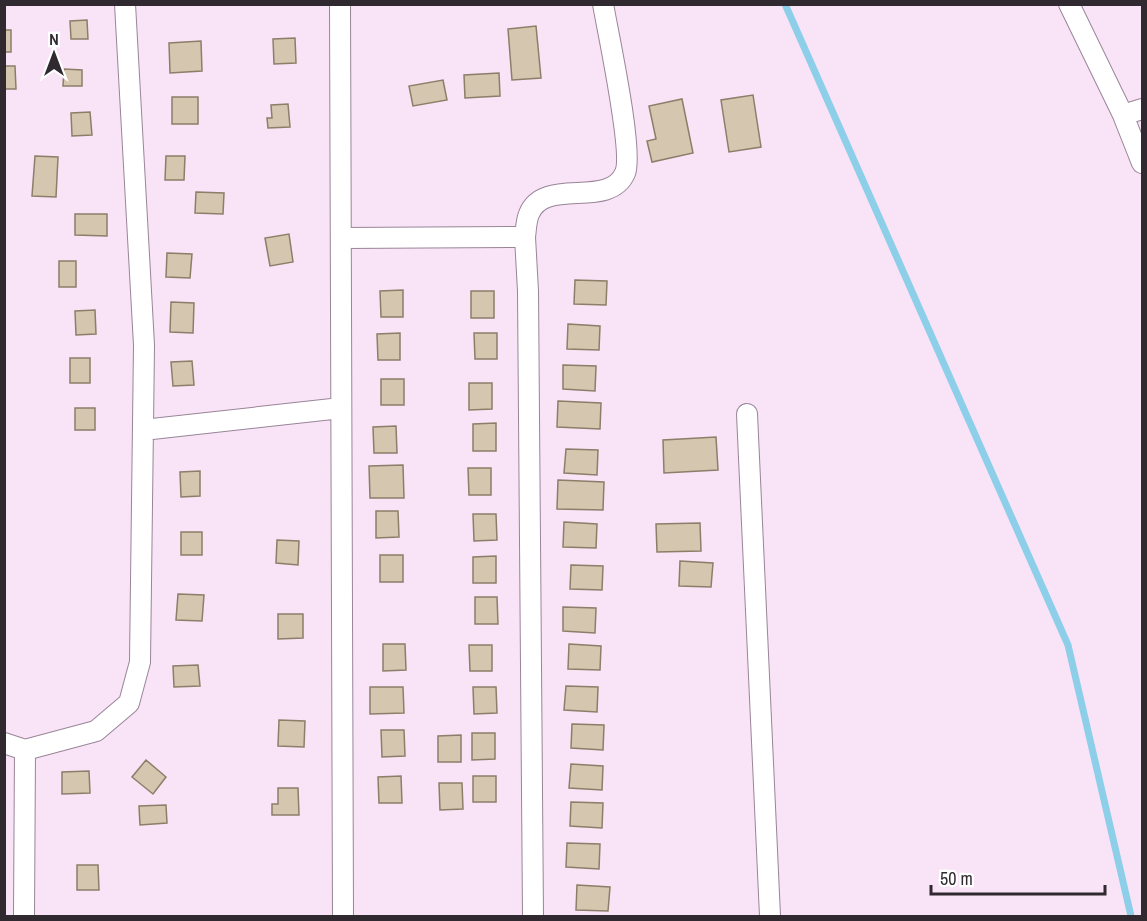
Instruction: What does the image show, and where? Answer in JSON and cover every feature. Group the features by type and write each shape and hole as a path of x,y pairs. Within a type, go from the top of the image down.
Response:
{"street":[{"path":"4,743 25,750 96,731 129,703 140,662 144,345 125,4"},
{"path":"340,4 343,238 341,408 343,916"},
{"path":"532,916 528,291 525,237 529,214 538,201 610,189 621,182 627,171 625,132 603,4"},
{"path":"1069,4 1123,115 1143,163"},
{"path":"1123,115 1143,109"},
{"path":"343,238 525,237"},
{"path":"143,430 341,408"},
{"path":"747,414 770,916"},
{"path":"24,916 25,750"}],"building":[{"path":"87,20 88,39 71,39 70,21"},
{"path":"536,26 541,78 512,80 508,29"},
{"path":"4,30 11,30 11,52 4,52"},
{"path":"295,38 296,63 274,64 273,39"},
{"path":"201,41 202,71 170,73 169,43"},
{"path":"4,66 15,66 16,89 4,89"},
{"path":"64,69 82,70 82,86 63,86"},
{"path":"499,73 500,96 465,98 464,75"},
{"path":"443,80 447,100 413,106 409,86"},
{"path":"753,95 761,147 729,152 721,100"},
{"path":"172,97 198,97 198,124 172,124"},
{"path":"682,99 693,153 652,162 647,141 656,139 649,106"},
{"path":"288,104 290,127 268,128 267,118 272,118 271,105"},
{"path":"90,112 92,135 72,136 71,113"},
{"path":"35,156 58,157 56,197 32,196"},
{"path":"166,156 185,156 184,180 165,180"},
{"path":"196,192 224,193 223,214 195,213"},
{"path":"75,214 107,214 107,236 75,235"},
{"path":"289,234 293,262 270,266 265,238"},
{"path":"167,253 192,254 190,278 166,277"},
{"path":"59,261 76,261 76,287 59,287"},
{"path":"575,280 607,281 606,305 574,304"},
{"path":"403,290 403,317 381,317 380,291"},
{"path":"471,291 494,291 494,318 471,318"},
{"path":"171,302 194,303 193,333 170,332"},
{"path":"95,310 96,334 76,335 75,311"},
{"path":"568,324 600,326 599,350 567,349"},
{"path":"400,333 400,360 378,360 377,334"},
{"path":"474,333 497,333 497,359 475,359"},
{"path":"70,358 90,358 90,383 70,383"},
{"path":"192,361 194,385 173,386 171,362"},
{"path":"563,365 596,366 595,391 563,389"},
{"path":"381,379 404,379 404,405 381,405"},
{"path":"469,383 492,383 492,409 469,410"},
{"path":"558,401 601,403 600,429 557,427"},
{"path":"75,408 95,408 95,430 75,430"},
{"path":"496,423 496,451 473,451 473,424"},
{"path":"396,426 397,453 374,453 373,427"},
{"path":"716,437 718,470 664,473 663,440"},
{"path":"566,449 598,450 597,475 564,473"},
{"path":"403,465 404,498 370,498 369,466"},
{"path":"468,468 491,468 491,495 469,495"},
{"path":"200,471 200,496 181,497 180,472"},
{"path":"558,480 604,482 603,510 557,509"},
{"path":"376,511 398,511 399,537 376,538"},
{"path":"473,514 496,514 497,540 474,541"},
{"path":"564,522 597,524 596,548 563,547"},
{"path":"700,523 701,551 657,552 656,524"},
{"path":"181,532 202,532 202,555 181,555"},
{"path":"277,540 299,541 298,565 276,563"},
{"path":"380,555 403,555 403,582 380,582"},
{"path":"496,556 496,583 473,583 473,557"},
{"path":"680,561 713,563 711,587 679,586"},
{"path":"571,565 603,566 602,590 570,589"},
{"path":"178,594 204,595 202,621 176,620"},
{"path":"475,597 497,597 498,624 475,624"},
{"path":"563,607 596,608 595,633 563,631"},
{"path":"278,614 303,614 303,638 278,639"},
{"path":"383,644 405,644 406,670 383,671"},
{"path":"569,644 601,646 600,670 568,669"},
{"path":"469,645 492,645 492,671 470,671"},
{"path":"198,665 200,686 174,687 173,666"},
{"path":"566,686 598,687 597,712 564,710"},
{"path":"370,687 403,687 404,713 370,714"},
{"path":"473,687 496,687 497,713 474,714"},
{"path":"279,720 305,721 304,747 278,746"},
{"path":"572,724 604,725 603,750 571,748"},
{"path":"381,730 404,730 405,756 382,757"},
{"path":"472,733 495,733 495,759 472,760"},
{"path":"461,735 461,762 438,762 438,736"},
{"path":"146,760 166,777 153,794 132,777"},
{"path":"571,764 603,766 602,790 569,788"},
{"path":"89,771 90,793 62,794 62,772"},
{"path":"401,776 402,803 379,803 378,777"},
{"path":"473,776 496,776 496,802 473,802"},
{"path":"439,783 462,783 463,809 440,810"},
{"path":"278,788 298,788 299,815 272,815 272,804 278,804"},
{"path":"571,802 603,803 602,828 570,826"},
{"path":"166,805 167,823 140,825 139,806"},
{"path":"567,843 600,844 599,869 566,867"},
{"path":"77,865 98,865 99,890 77,890"},
{"path":"577,885 610,887 608,911 576,910"}],"waterway":[{"path":"785,4 1068,645 1131,916"}]}
